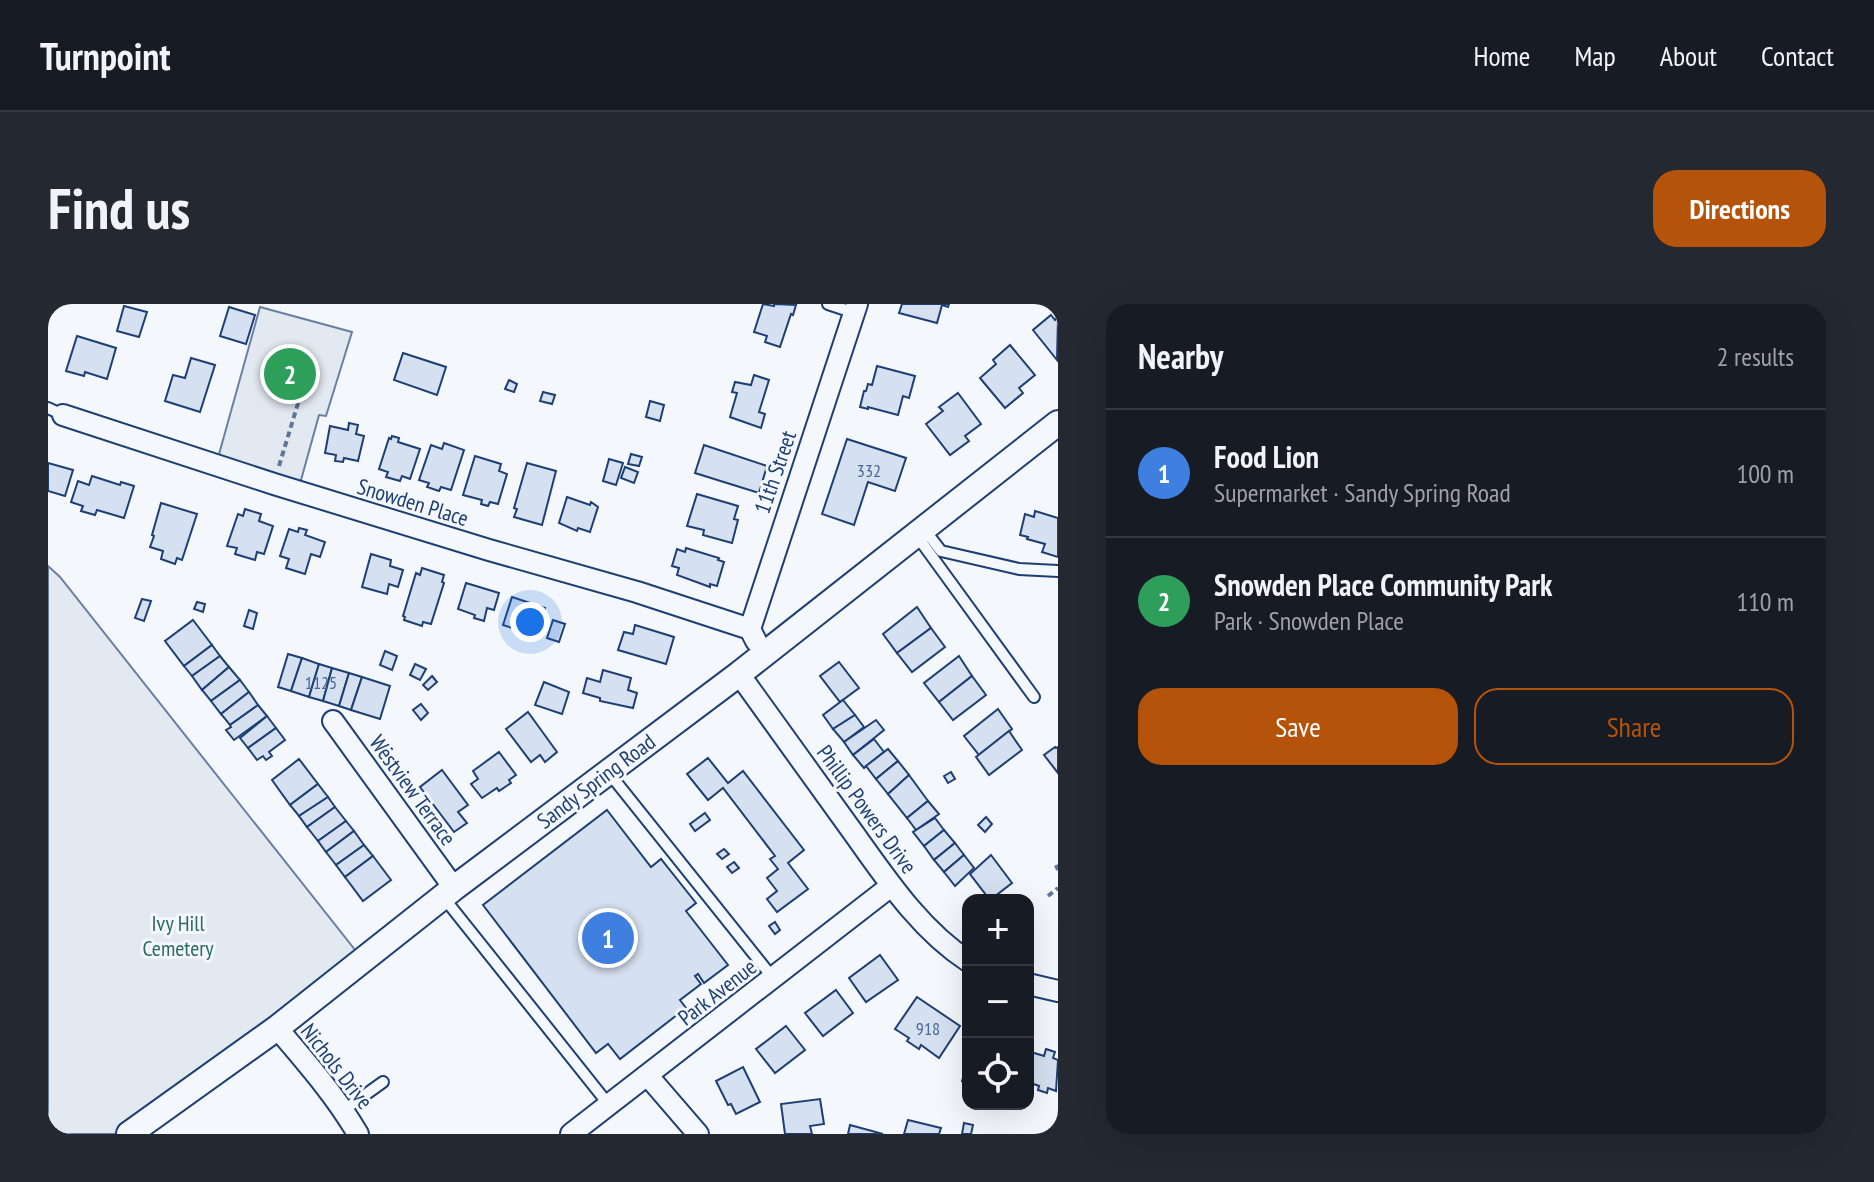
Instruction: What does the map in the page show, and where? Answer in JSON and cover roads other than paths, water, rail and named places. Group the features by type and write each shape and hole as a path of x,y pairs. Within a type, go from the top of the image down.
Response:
{"street":[{"name":"11th Street","path":"750,629 856,308"},
{"name":"Snowden Place","path":"56,412 274,484 637,592 750,629"},
{"name":"Sandy Spring Road","path":"129,1134 277,1028 449,892 739,674 1058,423"},
{"path":"750,629 763,655"},
{"name":"Phillip Powers Drive","path":"739,674 891,886 962,957"},
{"name":"Westview Terrace","path":"333,721 449,892"},
{"name":"Park Avenue","path":"571,1134 891,886"},
{"path":"1034,985 1057,988"},
{"name":"Nichols Drive","path":"277,1028 324,1083 358,1134"},
{"path":"648,1076 698,1134"}],"lane":[{"path":"828,304 856,308"},
{"path":"919,531 941,551 1019,569 1058,571"},
{"path":"919,531 1034,697"},
{"path":"608,772 773,978"},
{"path":"449,892 609,1105"},
{"path":"344,1110 383,1082"}],"place":[{"name":"Snowden Place Community Park","path":"290,374"},
{"name":"Food Lion","path":"608,938"}],"park label":[{"name":"Ivy Hill Cemetery","path":"178,936"}]}
